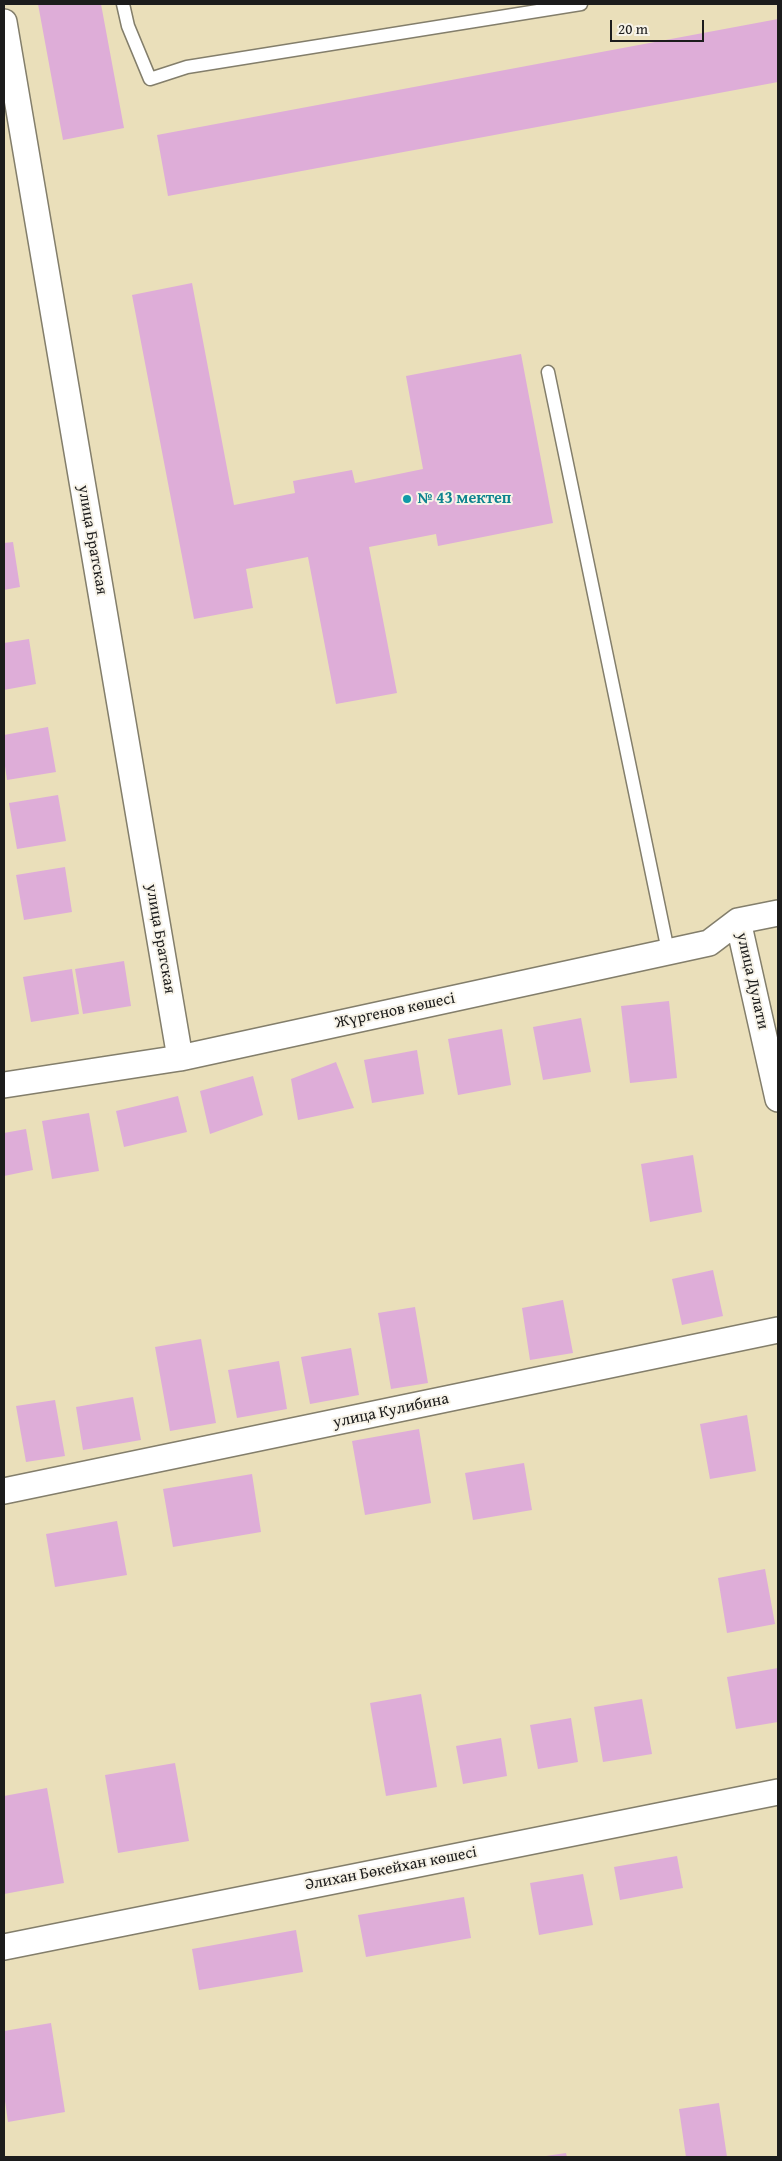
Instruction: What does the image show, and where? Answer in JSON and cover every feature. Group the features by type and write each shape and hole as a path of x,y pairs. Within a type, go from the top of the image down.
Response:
{"street":[{"name":"улица Братская","path":"4,22 180,1058"},
{"name":"Жүргенов көшесі","path":"4,1085 180,1058 668,951 708,942 738,921 778,913"},
{"name":"улица Дулати","path":"738,921 778,1099"},
{"name":"улица Кулибина","path":"4,1491 778,1330"},
{"name":"Әлихан Бөкейхан көшесі","path":"4,1947 778,1792"}],"lane":[{"path":"124,4 128,26 150,79 186,68 581,4"},
{"path":"548,372 668,951"}],"building":[{"path":"38,4 101,4 124,128 63,140"},
{"path":"778,19 778,82 168,196 157,135"},
{"name":"№ 43 мектеп","path":"192,283 234,505 295,493 293,481 352,470 355,483 423,469 406,376 521,354 553,523 438,546 436,534 369,547 397,693 336,704 308,557 246,569 253,608 194,619 132,295"},
{"path":"13,542 20,587 4,590 4,543"},
{"path":"29,639 36,684 4,690 4,643"},
{"path":"48,727 56,772 7,780 4,759 4,735"},
{"path":"58,795 66,841 17,849 9,803"},
{"path":"65,867 72,912 24,920 16,875"},
{"path":"124,961 131,1006 83,1014 75,969"},
{"path":"72,969 79,1014 31,1022 23,977"},
{"path":"669,1001 677,1078 630,1083 621,1006"},
{"path":"581,1018 591,1072 543,1080 533,1027"},
{"path":"502,1029 511,1085 458,1095 448,1039"},
{"path":"417,1050 424,1094 372,1103 364,1060"},
{"path":"336,1062 354,1108 298,1120 291,1079"},
{"path":"253,1076 263,1115 210,1134 200,1091"},
{"path":"178,1096 187,1132 124,1147 116,1111"},
{"path":"89,1113 99,1171 52,1179 42,1121"},
{"path":"26,1129 33,1170 4,1176 4,1133"},
{"path":"693,1155 702,1212 650,1222 641,1164"},
{"path":"713,1270 723,1316 682,1325 672,1279"},
{"path":"563,1300 573,1353 530,1360 522,1308"},
{"path":"415,1307 428,1383 391,1389 378,1313"},
{"path":"201,1339 216,1423 170,1431 155,1347"},
{"path":"351,1348 359,1395 310,1404 301,1357"},
{"path":"279,1361 287,1409 237,1418 228,1370"},
{"path":"133,1397 141,1440 83,1450 76,1407"},
{"path":"55,1400 65,1456 26,1462 16,1406"},
{"path":"747,1415 756,1471 710,1479 700,1424"},
{"path":"419,1429 431,1503 365,1515 352,1441"},
{"path":"524,1463 532,1510 473,1520 465,1473"},
{"path":"252,1474 261,1532 173,1547 163,1489"},
{"path":"117,1521 127,1575 55,1587 46,1534"},
{"path":"765,1569 775,1624 727,1633 718,1578"},
{"path":"778,1668 778,1722 736,1729 727,1677"},
{"path":"421,1694 437,1787 386,1796 370,1703"},
{"path":"642,1699 652,1754 603,1762 594,1707"},
{"path":"571,1718 578,1762 538,1769 530,1725"},
{"path":"501,1738 507,1776 463,1784 456,1746"},
{"path":"175,1763 189,1841 118,1853 105,1775"},
{"path":"47,1788 64,1883 4,1894 4,1796"},
{"path":"677,1856 683,1888 620,1900 614,1867"},
{"path":"583,1874 593,1925 539,1935 530,1883"},
{"path":"464,1897 471,1938 366,1957 358,1915"},
{"path":"296,1930 303,1972 199,1990 192,1949"},
{"path":"51,2023 65,2112 8,2122 4,2094 4,2031"},
{"path":"719,2103 727,2157 686,2157 679,2109"},
{"path":"566,2153 567,2157 546,2157 546,2156"}],"place":[{"name":"№ 43 мектеп","path":"407,499"}]}
